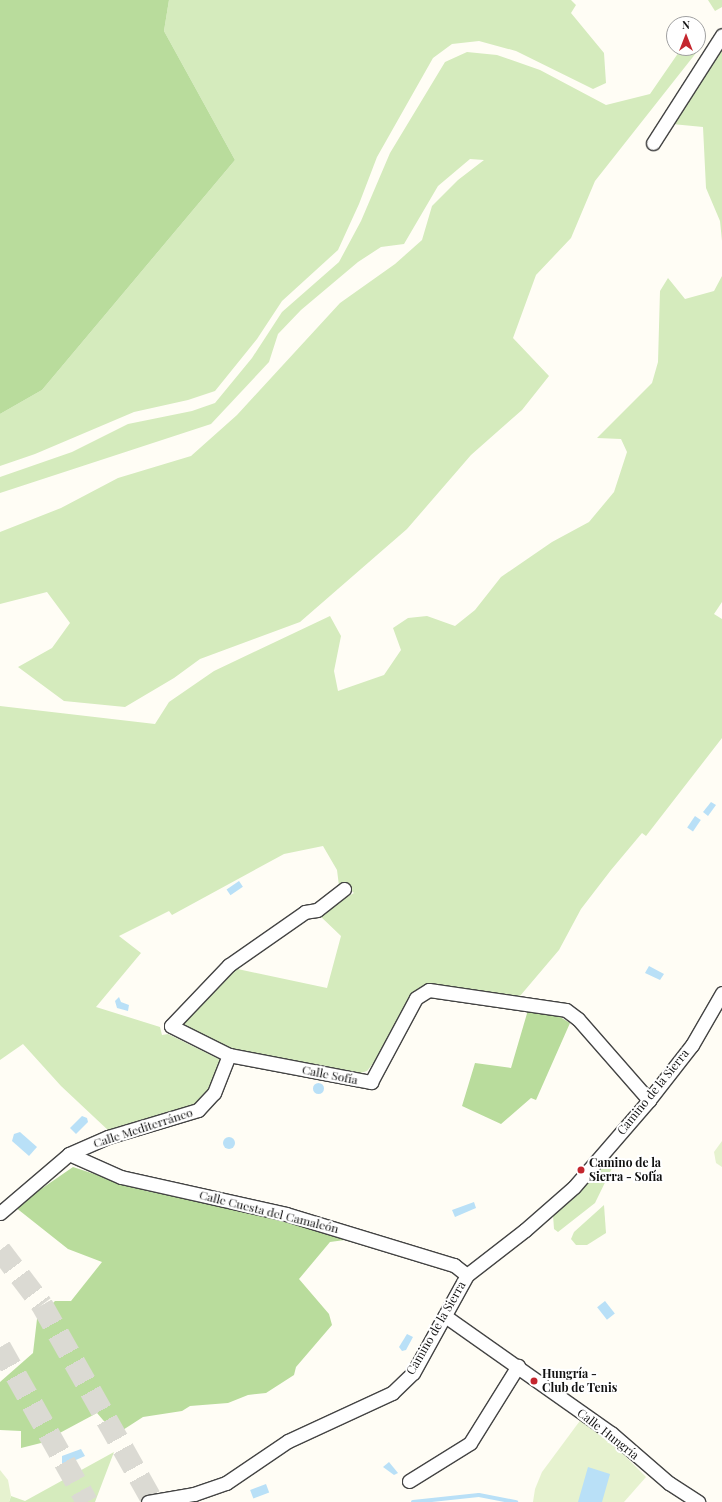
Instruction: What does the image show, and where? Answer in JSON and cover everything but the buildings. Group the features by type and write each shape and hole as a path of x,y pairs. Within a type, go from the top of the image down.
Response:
{"street":[{"path":"653,143 722,35"},
{"name":"Calle Sofía","path":"344,889 317,910 304,912 229,965 171,1026 229,1055 371,1082 416,998 428,990 566,1010 578,1019 649,1100"},
{"name":"Camino de la Sierra","path":"148,1502 195,1498 226,1483 288,1441 392,1393 413,1373 467,1275 525,1230 574,1187 649,1100 692,1045 722,993"},
{"name":"Calle Mediterráneo","path":"0,1213 69,1154 108,1137 198,1110 214,1093 229,1055"},
{"name":"Calle Cuesta del Camaleón","path":"69,1154 120,1177 286,1214 454,1265 467,1275"},
{"name":"Calle Hungría","path":"445,1316 518,1366 610,1433 669,1483 698,1502"},
{"path":"409,1481 470,1443 518,1366"}],"green space":[{"path":"0,0 169,0 164,31 235,160 42,390 0,414"},
{"path":"169,0 571,0 576,5 571,13 604,53 606,83 593,89 516,51 479,41 452,44 433,58 377,157 359,204 338,250 282,301 257,339 215,391 188,400 134,412 35,454 0,466 0,414 42,390 235,160 164,31"},
{"path":"708,0 722,0 722,7 715,11"},
{"path":"722,47 722,241 720,221 706,188 703,127 672,124"},
{"path":"467,52 497,55 540,70 606,105 650,94 676,56 694,56 595,181 571,238 536,275 513,338 549,376 522,410 471,455 407,529 300,622 200,659 174,678 125,707 64,701 18,667 52,648 70,623 47,592 0,604 0,532 61,508 118,478 191,456 237,415 340,303 395,264 422,240 432,206 458,180 484,160 470,159 438,186 404,244 381,247 358,262 301,310 278,334 269,362 211,424 0,493 0,477 72,452 128,424 192,411 215,403 252,358 282,312 339,262 361,221 390,153 445,62"},
{"path":"722,276 722,602 714,614 722,619 722,738 646,836 642,833 611,870 581,909 559,950 520,996 472,990 415,991 375,1061 367,1071 354,1075 312,1064 239,1052 181,1025 233,968 327,988 341,936 318,914 354,893 345,885 339,886 337,870 323,846 284,854 172,915 169,911 119,936 141,953 96,1007 160,1027 162,1035 168,1034 223,1061 210,1087 199,1104 110,1132 61,1086 23,1044 0,1060 0,706 155,724 169,702 214,671 330,616 341,636 334,671 338,691 384,675 401,650 393,628 408,618 427,616 455,626 475,610 501,577 552,542 589,522 614,492 627,452 621,439 597,438 652,383 658,362 660,291 668,278 685,299 714,291"},
{"path":"528,1010 555,1014 570,1023 536,1100 531,1098 501,1124 462,1106 475,1063 511,1068"},
{"path":"722,1141 722,1167 716,1163 714,1152"},
{"path":"608,1158 614,1158 615,1162 595,1203 558,1232 554,1229 553,1215 573,1199"},
{"path":"73,1167 146,1191 223,1205 352,1239 330,1242 299,1279 329,1314 332,1325 296,1367 294,1375 266,1393 248,1395 228,1403 190,1406 182,1411 143,1417 112,1437 109,1427 97,1413 41,1443 21,1448 21,1431 0,1430 0,1382 33,1353 37,1319 55,1301 71,1301 102,1262 68,1249 15,1207"},
{"path":"604,1205 606,1233 587,1245 576,1245 571,1239 574,1232"},
{"path":"582,1418 607,1438 646,1477 624,1502 533,1502 535,1489 542,1472"},
{"path":"114,1452 95,1502 9,1502 11,1496 25,1501"},
{"path":"0,1470 8,1480 11,1496 9,1502 0,1502"}],"water":[{"path":"711,802 716,805 708,816 703,812"},
{"path":"695,816 701,820 693,832 687,828"},
{"path":"239,881 243,887 230,895 227,889"},
{"path":"649,966 664,974 660,980 645,973"},
{"path":"119,997 121,1002 129,1005 128,1011 117,1008 115,1001"},
{"path":"318,1082 322,1084 324,1088 322,1092 318,1094 314,1092 312,1088 314,1084"},
{"path":"82,1116 87,1118 88,1122 76,1134 70,1128"},
{"path":"20,1132 37,1147 29,1156 12,1141 14,1134"},
{"path":"231,1137 234,1138 234,1148 227,1149 224,1148 223,1141 224,1138"},
{"path":"474,1202 476,1208 455,1217 452,1210"},
{"path":"605,1301 615,1314 607,1320 597,1307"},
{"path":"407,1334 413,1337 406,1350 402,1351 399,1347"},
{"path":"81,1449 85,1456 62,1466 62,1456"},
{"path":"389,1462 398,1473 394,1475 383,1467"},
{"path":"588,1467 610,1474 602,1502 578,1502"},
{"path":"266,1484 269,1492 253,1498 250,1490"}],"waterway":[{"path":"413,1502 479,1495 516,1502"}],"tunnel":[{"path":"0,1250 42,1305 153,1502"},
{"path":"0,1347 87,1502"}],"place":[{"name":"Camino de la Sierra - Sofía","path":"581,1170"},
{"name":"Hungría - Club de Tenis","path":"534,1381"}]}
